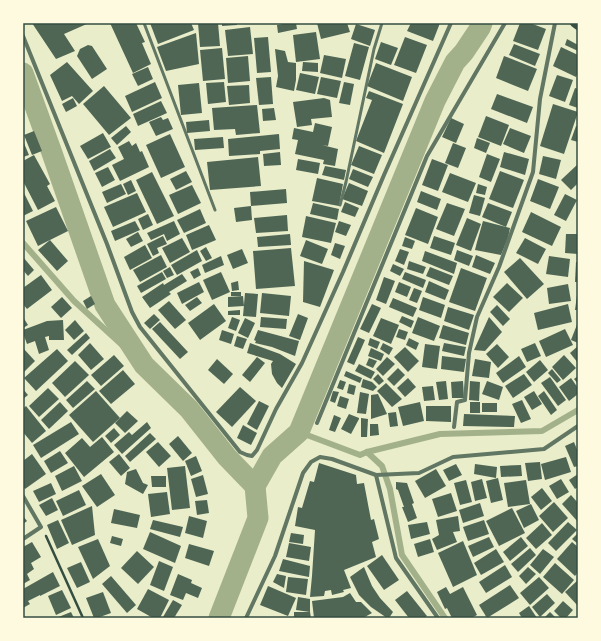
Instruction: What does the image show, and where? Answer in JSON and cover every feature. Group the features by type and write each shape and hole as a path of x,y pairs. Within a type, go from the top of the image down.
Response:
{"main road":[{"path":"574,23 578,26"}],"street":[{"path":"23,36 107,244 132,312 140,328 240,452 252,456 257,450 276,409 302,364 451,23"},
{"path":"317,423 427,156 505,23"},
{"path":"454,427 457,402 466,400 469,353 477,318 499,267 532,172 540,99 555,23"},
{"path":"246,618 275,556 303,473 311,462 320,457 332,459 376,475 419,473 453,457 544,449 578,426"},
{"path":"376,475 396,558 438,618"},
{"path":"23,496 41,527 23,539"}],"lane":[{"path":"144,23 215,210"},
{"path":"340,206 374,49 382,23"}],"path":[{"path":"41,527 83,618"}],"building":[{"path":"32,23 89,23 64,34 75,51 56,59"},
{"path":"110,23 136,23 145,42 142,43 151,64 133,73"},
{"path":"150,23 191,23 194,30 158,44"},
{"path":"198,23 218,23 220,46 200,47"},
{"path":"222,23 237,23 237,25 222,26"},
{"path":"296,23 297,29 278,33 277,25"},
{"path":"317,23 347,23 350,32 321,39"},
{"path":"411,23 440,23 433,41 407,31"},
{"path":"520,23 530,23 546,29 538,50 513,41"},
{"path":"356,24 375,30 370,46 351,39"},
{"path":"250,27 253,54 228,56 225,30"},
{"path":"316,32 320,59 296,62 293,35"},
{"path":"196,33 199,64 166,71 157,47"},
{"path":"268,37 271,72 257,73 254,38"},
{"path":"405,37 427,45 416,73 394,65"},
{"path":"567,39 578,45 578,51 565,45"},
{"path":"381,42 398,48 391,65 375,59"},
{"path":"354,43 369,47 360,80 345,76"},
{"path":"514,44 540,54 535,66 509,55"},
{"path":"88,45 92,46 107,69 92,79 77,56 80,49"},
{"path":"561,47 578,55 578,72 576,77 553,66"},
{"path":"222,48 225,79 203,81 200,50"},
{"path":"275,49 285,51 288,62 296,63 296,80 294,91 276,87 278,76"},
{"path":"324,55 346,59 342,78 320,73"},
{"path":"248,56 250,81 228,83 226,58"},
{"path":"504,56 537,69 528,91 496,78"},
{"path":"67,62 93,91 79,104 72,96 62,101 50,75"},
{"path":"303,62 318,63 318,72 302,71"},
{"path":"376,63 412,77 403,101 367,86"},
{"path":"148,67 153,79 138,86 132,74"},
{"path":"300,73 319,77 315,94 296,90"},
{"path":"557,75 573,80 565,102 549,96"},
{"path":"271,77 273,104 259,105 256,78"},
{"path":"321,77 341,81 337,98 317,94"},
{"path":"155,82 162,98 132,112 125,96"},
{"path":"224,82 226,102 208,104 206,83"},
{"path":"344,82 354,84 350,105 339,103"},
{"path":"199,83 202,113 181,115 178,85"},
{"path":"249,85 250,103 229,105 227,86"},
{"path":"104,86 131,118 109,135 83,104"},
{"path":"575,88 578,89 578,108 569,105"},
{"path":"369,91 403,104 384,153 356,141 372,100 366,98"},
{"path":"497,94 533,107 527,123 491,109"},
{"path":"73,98 77,106 66,112 62,104"},
{"path":"324,98 330,100 332,117 311,119 312,125 297,127 293,102"},
{"path":"161,101 167,113 138,126 133,114"},
{"path":"553,104 578,112 564,154 540,146"},
{"path":"257,105 260,133 236,135 235,129 214,130 212,108"},
{"path":"274,108 276,120 263,121 262,109"},
{"path":"486,116 509,125 501,146 478,137"},
{"path":"161,117 163,120 168,118 173,129 156,136 149,122"},
{"path":"451,118 464,124 456,143 442,137"},
{"path":"209,120 210,131 187,133 186,122"},
{"path":"315,123 332,127 328,146 322,145 338,149 335,166 323,164 324,160 295,154 298,140 292,139 294,128 313,132"},
{"path":"126,126 131,132 117,145 111,138"},
{"path":"576,126 578,126 578,142 571,140"},
{"path":"510,128 531,136 524,153 503,144"},
{"path":"34,131 42,151 32,155 24,135"},
{"path":"103,133 111,147 88,159 80,146"},
{"path":"170,134 185,167 161,178 146,145"},
{"path":"279,134 280,149 260,151 260,154 229,156 228,139"},
{"path":"223,137 224,148 195,150 194,139"},
{"path":"477,138 490,143 486,153 474,148"},
{"path":"23,141 29,155 23,157"},
{"path":"129,141 132,146 136,143 140,152 142,151 149,167 120,181 112,165 124,159 118,147"},
{"path":"453,143 466,148 458,168 445,163"},
{"path":"359,146 382,155 374,174 351,165"},
{"path":"110,149 116,158 94,171 89,161"},
{"path":"280,152 281,165 264,166 263,154"},
{"path":"504,152 529,159 525,175 500,167"},
{"path":"487,154 500,159 491,182 479,177"},
{"path":"34,155 50,184 47,186 55,201 38,210 23,181 23,161"},
{"path":"543,156 561,160 556,179 539,174"},
{"path":"258,157 261,186 210,190 207,162"},
{"path":"298,159 320,163 318,174 296,170"},
{"path":"432,159 448,165 438,191 422,185"},
{"path":"578,164 578,183 571,190 561,180"},
{"path":"325,166 346,170 344,180 322,175"},
{"path":"108,167 115,180 102,187 95,173"},
{"path":"353,169 373,177 368,187 349,179"},
{"path":"186,171 192,182 176,190 170,179"},
{"path":"500,171 524,180 513,208 489,199"},
{"path":"152,172 174,216 157,224 136,180"},
{"path":"450,173 476,183 468,202 442,192"},
{"path":"317,178 343,184 339,206 312,201"},
{"path":"538,179 559,187 550,209 530,201"},
{"path":"131,180 136,191 128,195 123,184"},
{"path":"349,183 368,191 362,206 342,199"},
{"path":"121,184 126,194 107,203 102,192"},
{"path":"478,184 487,187 485,195 476,193"},
{"path":"192,185 201,203 178,214 169,195"},
{"path":"286,189 287,203 251,206 250,192"},
{"path":"23,191 33,211 23,216"},
{"path":"421,191 441,199 437,210 417,202"},
{"path":"137,193 146,212 113,227 104,207"},
{"path":"565,194 577,200 566,221 554,215"},
{"path":"474,195 485,198 480,216 469,213"},
{"path":"345,202 359,208 355,217 341,212"},
{"path":"313,203 339,209 337,220 310,214"},
{"path":"447,203 465,209 454,236 436,229"},
{"path":"488,203 512,212 506,227 482,217"},
{"path":"251,206 252,220 236,222 234,208"},
{"path":"56,207 68,231 38,246 26,221"},
{"path":"416,208 438,217 428,244 405,235"},
{"path":"200,209 206,223 184,233 177,220"},
{"path":"531,212 561,227 552,246 522,232"},
{"path":"148,214 153,225 143,230 138,219"},
{"path":"287,215 288,231 256,233 254,218"},
{"path":"306,216 336,223 331,243 302,237"},
{"path":"467,218 481,224 471,251 456,245"},
{"path":"135,221 140,230 115,241 111,231"},
{"path":"174,221 180,234 167,241 164,234 151,240 147,233"},
{"path":"339,221 351,225 346,236 335,232"},
{"path":"483,221 510,228 508,238 501,255 475,250"},
{"path":"209,225 216,240 192,250 186,235"},
{"path":"138,232 143,241 131,247 126,239"},
{"path":"290,234 291,245 258,247 257,237"},
{"path":"566,234 578,234 578,254 565,253"},
{"path":"163,236 167,244 157,248 159,253 153,256 147,244"},
{"path":"434,236 455,243 451,255 430,248"},
{"path":"405,237 415,241 412,249 402,246"},
{"path":"182,238 190,252 170,263 162,248"},
{"path":"525,238 546,249 538,264 516,253"},
{"path":"50,240 68,261 57,271 38,250"},
{"path":"306,240 328,249 322,264 300,256"},
{"path":"335,243 345,246 340,259 331,255"},
{"path":"145,245 152,258 130,270 124,257"},
{"path":"206,247 212,258 206,261 200,251"},
{"path":"291,248 295,286 256,289 253,251"},
{"path":"242,249 248,263 233,269 227,255"},
{"path":"400,249 409,252 404,265 395,261"},
{"path":"197,250 202,261 177,275 171,265"},
{"path":"457,250 473,256 469,266 454,260"},
{"path":"425,251 457,263 454,274 422,261"},
{"path":"161,255 167,267 140,282 133,270"},
{"path":"476,255 495,263 490,274 472,267"},
{"path":"221,256 224,265 205,273 202,265"},
{"path":"549,256 570,259 568,277 546,274"},
{"path":"23,257 34,270 28,276 23,270"},
{"path":"520,258 544,284 527,299 504,272"},
{"path":"304,261 334,270 320,307 303,302"},
{"path":"409,261 426,267 423,274 407,269"},
{"path":"576,262 578,262 578,282 575,282"},
{"path":"393,264 404,269 400,276 390,271"},
{"path":"170,267 174,275 167,278 163,271"},
{"path":"430,267 453,276 449,285 426,276"},
{"path":"198,268 201,275 194,279 190,272"},
{"path":"461,268 487,278 475,311 449,302"},
{"path":"162,272 166,279 141,293 137,286"},
{"path":"221,272 230,292 212,300 203,280"},
{"path":"405,272 426,280 423,288 402,279"},
{"path":"182,274 187,281 169,292 171,294 150,308 142,297 163,283 164,285"},
{"path":"41,275 52,290 27,309 23,304 23,288"},
{"path":"384,277 395,281 386,304 376,300"},
{"path":"238,281 239,290 232,291 231,283"},
{"path":"429,281 449,290 445,300 425,292"},
{"path":"199,282 204,292 182,304 177,293"},
{"path":"399,282 411,287 407,297 395,292"},
{"path":"507,283 523,298 509,312 493,297"},
{"path":"568,284 571,301 549,304 547,288"},
{"path":"414,288 422,291 417,303 409,300"},
{"path":"231,292 241,292 241,296 231,296"},
{"path":"245,293 258,294 256,317 243,316"},
{"path":"262,293 291,296 289,316 260,313"},
{"path":"577,295 578,310 575,310"},
{"path":"91,296 95,304 87,309 83,301"},
{"path":"243,296 244,306 228,307 228,297"},
{"path":"62,297 72,308 61,318 51,307"},
{"path":"197,297 202,303 190,311 185,305"},
{"path":"423,297 445,305 441,318 419,310"},
{"path":"393,298 417,308 413,317 389,307"},
{"path":"169,301 186,320 175,329 158,310"},
{"path":"214,304 226,321 200,340 188,323"},
{"path":"372,304 381,308 369,333 360,329"},
{"path":"568,304 572,322 538,330 534,313"},
{"path":"497,305 510,319 503,326 490,312"},
{"path":"448,307 474,315 469,330 444,321"},
{"path":"240,310 240,315 228,315 228,311"},
{"path":"154,314 160,320 150,329 144,323"},
{"path":"298,314 308,318 300,340 289,336"},
{"path":"402,316 414,321 411,328 399,322"},
{"path":"23,317 28,325 23,328"},
{"path":"232,317 240,320 236,331 228,328"},
{"path":"261,317 287,319 286,329 260,327"},
{"path":"418,317 440,326 434,341 412,333"},
{"path":"489,317 502,332 485,351 474,350"},
{"path":"245,318 255,323 248,338 238,333"},
{"path":"381,318 399,325 391,344 373,336"},
{"path":"63,320 64,340 49,340 49,336 45,337 49,350 39,354 35,341 27,344 23,330 47,321"},
{"path":"75,320 84,331 74,340 65,330"},
{"path":"160,322 188,352 180,359 152,329"},
{"path":"578,322 578,343 571,340"},
{"path":"443,325 469,333 466,345 439,338"},
{"path":"399,329 408,332 405,340 396,337"},
{"path":"565,329 573,345 546,357 539,341"},
{"path":"222,330 234,334 231,344 219,340"},
{"path":"258,330 299,341 295,356 272,347 255,343 256,341 254,340"},
{"path":"86,333 90,338 72,355 67,350"},
{"path":"237,336 247,339 243,349 234,346"},
{"path":"358,337 365,340 354,365 347,362"},
{"path":"370,338 380,342 377,349 368,345"},
{"path":"409,338 419,343 416,350 406,345"},
{"path":"90,343 104,359 91,370 78,355"},
{"path":"250,343 280,354 296,364 282,388 272,374 271,364 273,361 247,353"},
{"path":"383,343 393,348 389,355 380,349"},
{"path":"444,343 466,347 464,356 442,351"},
{"path":"535,343 541,356 527,362 521,349"},
{"path":"425,344 440,346 437,369 422,367"},
{"path":"497,344 509,357 498,368 486,354"},
{"path":"578,346 578,363 570,353"},
{"path":"405,347 419,361 408,372 394,357"},
{"path":"23,348 35,361 23,373"},
{"path":"371,348 384,354 381,361 368,356"},
{"path":"57,349 68,361 36,391 24,378"},
{"path":"114,355 124,366 101,386 91,375"},
{"path":"564,355 576,368 563,380 552,367"},
{"path":"442,356 466,359 464,372 441,369"},
{"path":"519,356 526,367 503,383 496,373"},
{"path":"257,357 265,363 250,382 242,375"},
{"path":"387,357 395,364 383,376 376,369"},
{"path":"369,358 377,361 373,368 366,365"},
{"path":"217,359 233,374 224,384 208,370"},
{"path":"475,359 491,362 489,378 472,376"},
{"path":"540,360 548,370 534,382 526,372"},
{"path":"75,361 89,375 65,397 52,383"},
{"path":"359,364 375,372 371,379 355,371"},
{"path":"398,368 405,375 394,386 387,379"},
{"path":"552,369 561,380 557,383 548,373"},
{"path":"123,370 135,384 111,404 99,391"},
{"path":"346,371 362,378 360,383 344,376"},
{"path":"378,374 384,381 379,385 373,379"},
{"path":"524,374 532,385 513,398 505,386"},
{"path":"578,376 578,384 574,379"},
{"path":"550,377 566,400 558,406 541,383"},
{"path":"408,378 416,387 405,397 397,388"},
{"path":"571,378 578,388 578,394 569,401 559,387"},
{"path":"363,379 372,382 377,387 373,391 361,387"},
{"path":"340,380 346,382 343,390 337,388"},
{"path":"87,381 95,389 73,408 66,400"},
{"path":"446,381 448,399 439,400 436,382"},
{"path":"463,381 464,398 452,398 451,382"},
{"path":"470,381 480,382 479,401 469,400"},
{"path":"487,381 503,387 499,400 482,394"},
{"path":"386,383 402,399 392,407 377,391"},
{"path":"349,384 356,386 354,395 347,393"},
{"path":"433,386 435,400 424,401 422,387"},
{"path":"240,387 256,401 232,427 216,412"},
{"path":"48,388 59,399 39,417 29,406"},
{"path":"23,389 28,395 23,399"},
{"path":"96,391 120,418 93,442 69,415"},
{"path":"333,391 339,392 335,403 330,401"},
{"path":"534,391 542,404 532,410 524,397"},
{"path":"544,391 557,410 551,415 538,396"},
{"path":"360,392 369,394 366,414 357,413"},
{"path":"378,394 387,414 371,419 371,395"},
{"path":"340,396 349,399 346,409 337,406"},
{"path":"522,400 531,419 521,423 512,404"},
{"path":"259,401 269,406 257,430 247,424"},
{"path":"60,402 68,411 49,429 41,420"},
{"path":"420,402 424,421 403,426 398,407"},
{"path":"470,402 480,402 480,413 470,413"},
{"path":"482,403 497,403 497,412 482,412"},
{"path":"26,406 46,431 32,443 23,432 23,409"},
{"path":"426,406 451,406 451,422 426,421"},
{"path":"127,411 138,421 125,433 115,423"},
{"path":"396,412 398,426 390,427 388,413"},
{"path":"349,414 359,418 351,434 341,429"},
{"path":"464,414 515,416 514,427 463,426"},
{"path":"334,415 341,418 335,432 329,430"},
{"path":"361,418 368,419 367,437 361,437"},
{"path":"71,422 79,434 41,458 33,445"},
{"path":"147,422 151,428 122,454 114,445 129,432 132,435"},
{"path":"370,424 378,424 379,435 370,436"},
{"path":"243,425 257,433 251,445 237,438"},
{"path":"114,428 120,435 111,443 105,436"},
{"path":"150,433 156,439 130,462 125,456"},
{"path":"178,436 192,453 183,461 169,444"},
{"path":"102,437 114,452 84,477 65,453 82,438 90,447"},
{"path":"158,442 171,456 159,467 146,452"},
{"path":"574,442 578,452 578,466 574,467 565,446"},
{"path":"60,451 68,463 51,473 44,461"},
{"path":"32,454 46,474 25,489 23,486 23,461"},
{"path":"119,454 130,468 121,476 109,462"},
{"path":"196,456 202,471 191,476 185,461"},
{"path":"566,457 571,472 545,480 541,464"},
{"path":"540,462 542,479 528,481 525,463"},
{"path":"319,463 356,475 357,484 364,483 371,520 374,519 379,539 372,542 376,557 344,570 351,588 343,590 344,592 332,595 331,590 325,591 324,596 310,597 315,530 295,526 298,507 302,508 310,481 314,482"},
{"path":"456,464 462,475 449,481 443,470"},
{"path":"475,464 497,467 496,478 474,474"},
{"path":"521,465 522,476 501,477 500,466"},
{"path":"74,466 82,481 62,491 55,476"},
{"path":"185,466 190,508 172,510 167,468"},
{"path":"136,469 143,483 148,485 143,494 125,484 127,472"},
{"path":"436,469 446,486 425,498 415,481"},
{"path":"101,474 115,495 97,507 82,486"},
{"path":"578,474 578,487 575,489 569,480"},
{"path":"203,475 208,494 196,497 191,479"},
{"path":"151,476 166,476 166,487 152,487"},
{"path":"498,478 503,500 491,503 486,481"},
{"path":"482,479 487,498 475,501 471,482"},
{"path":"561,479 569,492 557,499 549,486"},
{"path":"466,480 472,502 460,505 454,483"},
{"path":"526,480 530,504 508,507 504,483"},
{"path":"396,482 407,483 414,503 412,504 417,518 408,522 402,507 404,507 398,490 396,489"},
{"path":"51,483 56,494 39,502 33,491"},
{"path":"542,488 552,501 541,510 531,497"},
{"path":"79,490 86,505 63,516 56,501"},
{"path":"167,492 170,514 151,517 148,494"},
{"path":"451,493 457,511 438,517 432,499"},
{"path":"571,495 578,503 578,522 562,504"},
{"path":"52,498 58,510 46,516 39,505"},
{"path":"207,500 209,513 197,515 195,501"},
{"path":"554,502 568,518 553,532 539,516"},
{"path":"480,503 484,516 463,523 459,510"},
{"path":"531,504 539,520 524,528 516,511"},
{"path":"92,506 95,535 72,545 61,520"},
{"path":"512,508 525,533 499,546 486,521"},
{"path":"114,509 140,515 137,528 111,523"},
{"path":"23,516 27,521 23,524"},
{"path":"189,516 207,521 203,538 185,533"},
{"path":"458,516 460,531 453,532 457,542 437,550 432,539 439,535 436,520"},
{"path":"58,520 69,543 57,549 47,525"},
{"path":"153,520 183,527 180,537 150,529"},
{"path":"484,520 489,534 468,541 463,527"},
{"path":"427,522 430,534 411,539 408,525"},
{"path":"568,522 577,530 556,551 548,543"},
{"path":"542,523 552,535 536,549 526,538"},
{"path":"150,532 181,546 175,563 143,549"},
{"path":"291,533 304,535 303,544 289,542"},
{"path":"578,533 578,544 572,539"},
{"path":"112,536 123,539 121,546 110,543"},
{"path":"489,537 494,547 473,557 468,546"},
{"path":"521,537 528,546 510,561 503,552"},
{"path":"98,539 110,566 93,579 78,547"},
{"path":"430,539 434,552 418,557 414,544"},
{"path":"463,541 477,575 453,587 438,553"},
{"path":"32,542 41,557 31,563 34,569 27,574 30,580 23,584 23,547"},
{"path":"572,542 578,547 578,572 575,576 557,559"},
{"path":"289,543 311,547 309,561 286,557"},
{"path":"189,544 214,551 209,566 185,558"},
{"path":"530,548 536,555 518,572 511,564"},
{"path":"496,549 504,562 481,575 474,563"},
{"path":"543,549 554,557 540,574 530,565"},
{"path":"137,551 154,567 138,584 121,568"},
{"path":"382,555 399,580 384,590 367,566"},
{"path":"283,559 310,566 309,577 279,571"},
{"path":"159,561 173,567 164,591 150,585"},
{"path":"81,562 90,582 77,588 67,568"},
{"path":"555,563 574,580 562,594 543,577"},
{"path":"505,565 512,577 486,593 479,582"},
{"path":"364,567 372,586 380,598 393,612 389,618 371,607 359,595 350,577"},
{"path":"528,567 536,574 526,584 519,576"},
{"path":"53,572 60,586 28,601 30,604 23,608 23,589"},
{"path":"178,574 192,580 191,583 202,588 198,598 186,593 183,600 170,595"},
{"path":"277,574 286,576 284,588 273,582"},
{"path":"111,576 136,605 127,613 102,584"},
{"path":"288,577 308,579 306,595 286,592"},
{"path":"539,577 549,588 530,605 520,593"},
{"path":"578,580 578,606 565,592"},
{"path":"510,585 519,598 487,618 479,605"},
{"path":"268,586 296,598 288,616 260,605"},
{"path":"446,587 450,594 463,587 477,615 471,618 452,618 447,608 445,609 437,592"},
{"path":"148,589 169,600 160,618 153,618 137,609"},
{"path":"62,590 71,608 56,615 48,596"},
{"path":"407,591 427,616 424,618 409,618 395,600"},
{"path":"103,592 111,613 94,618 86,598"},
{"path":"350,593 356,602 361,602 372,613 363,618 314,618 312,601 343,597"},
{"path":"547,594 555,603 540,617 532,607"},
{"path":"298,597 310,599 310,612 296,610"},
{"path":"173,600 182,605 174,618 164,618 163,617"},
{"path":"563,601 573,610 566,618 561,618 554,611"},
{"path":"529,606 537,618 522,618 519,613"},
{"path":"71,612 74,618 56,618"},
{"path":"294,612 310,612 311,618 294,618"},
{"path":"550,612 556,618 544,618"}],"waterway":[{"path":"255,486 272,456 299,432 435,101 455,62 464,52 482,23"},
{"path":"23,73 105,305 144,365 189,409 227,457 255,486 258,518 219,618"},
{"path":"23,243 74,301 144,365"},
{"path":"299,432 360,455 440,434 542,431 578,410"},
{"path":"367,452 382,466 390,489 402,555 445,618"}]}
